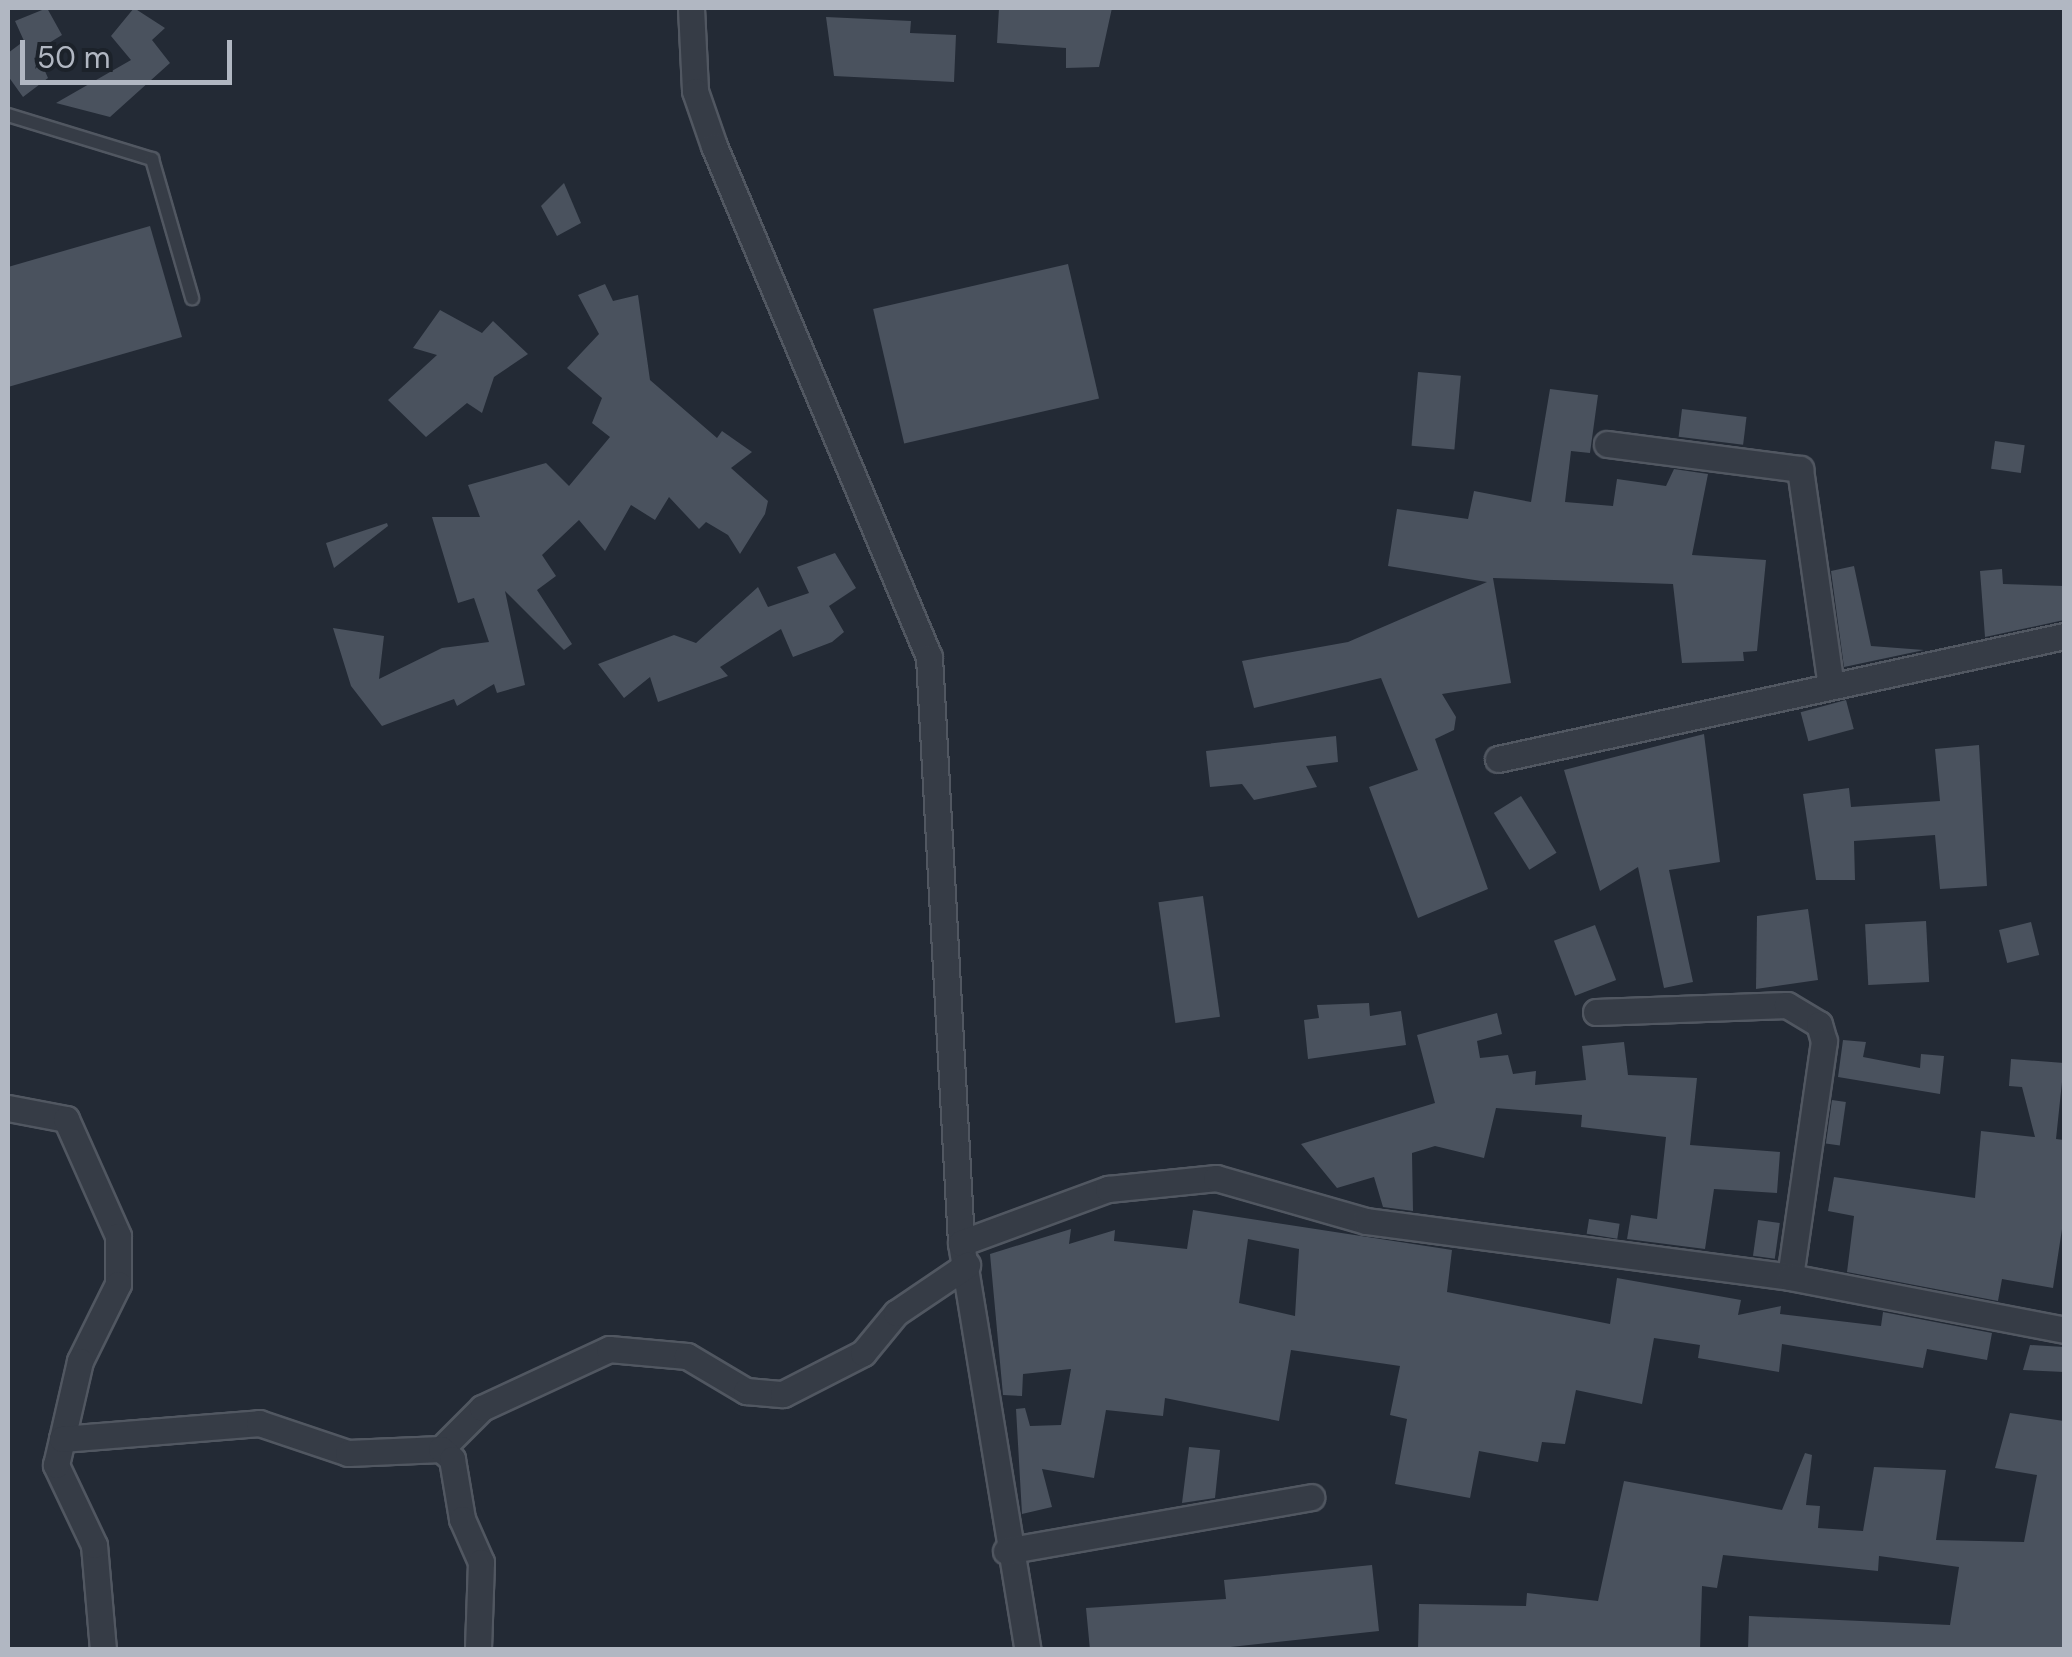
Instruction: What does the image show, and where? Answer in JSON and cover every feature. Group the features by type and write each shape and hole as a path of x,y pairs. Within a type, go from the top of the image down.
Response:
{"street":[{"path":"690,8 695,91 714,146 929,657 964,1254 1006,1550 1028,1650"},
{"path":"1608,444 1800,469 1830,681"},
{"path":"1498,759 1830,681 2064,636"},
{"path":"1596,1012 1787,1005 1819,1024 1824,1041 1790,1277"},
{"path":"8,1108 66,1119 118,1236 118,1284 80,1361 71,1412 76,1438 56,1466 94,1545 102,1650"},
{"path":"76,1438 259,1423 348,1453 441,1449 482,1408 609,1349 687,1356 746,1391 784,1394 863,1353 896,1314 964,1254 1108,1189 1216,1178 1366,1221 1790,1277 2064,1330"},
{"path":"441,1449 456,1464 462,1519 482,1562 478,1650"},
{"path":"1006,1550 1310,1497"}],"lane":[{"path":"8,115 152,158 192,298"}],"building":[{"path":"47,8 62,35 36,51 48,78 23,97 8,76 8,53 24,41 15,21"},
{"path":"134,8 165,28 152,40 170,63 110,117 56,103 131,60 111,36"},
{"path":"999,8 1112,8 1099,67 1066,68 1066,48 997,43"},
{"path":"826,17 911,21 910,33 956,35 954,82 834,76"},
{"path":"564,183 581,223 557,236 541,206"},
{"path":"150,226 182,337 8,387 8,267"},
{"path":"1068,264 1099,398 904,443 873,309"},
{"path":"605,284 613,301 638,295 650,380 717,438 722,431 752,452 731,468 768,501 765,514 740,554 728,535 706,522 699,529 669,497 655,520 631,505 605,551 579,520 542,555 556,576 537,590 572,644 564,650 505,591 525,685 497,693 494,684 457,706 454,699 382,726 351,686 333,628 384,636 379,679 442,648 489,642 474,598 458,603 432,517 480,517 468,485 546,463 569,486 610,437 592,423 602,398 567,368 599,334 578,295"},
{"path":"440,310 482,333 493,321 528,354 494,377 482,413 467,403 426,437 388,400 437,355 413,348"},
{"path":"1418,372 1461,376 1454,449 1412,446"},
{"path":"1550,389 1598,395 1590,453 1571,451 1565,502 1613,506 1617,479 1666,486 1674,469 1708,474 1692,555 1766,560 1757,651 1743,652 1744,661 1682,663 1673,584 1493,578 1511,683 1442,694 1456,717 1454,730 1435,739 1488,889 1418,918 1369,787 1418,770 1381,678 1254,708 1242,661 1348,642 1487,582 1388,566 1397,509 1468,519 1474,491 1531,502"},
{"path":"1682,409 1747,417 1743,445 1679,437"},
{"path":"1995,441 2025,445 2021,473 1991,469"},
{"path":"387,523 388,526 334,568 326,543"},
{"path":"835,553 856,588 829,606 844,632 832,642 793,657 781,629 720,667 728,676 658,702 650,677 624,698 598,664 674,635 696,643 758,587 768,607 809,593 797,567"},
{"path":"1854,566 1871,646 1924,650 1844,667 1831,571"},
{"path":"2002,569 2003,584 2064,586 2064,620 1985,637 1980,571"},
{"path":"1846,700 1854,729 1808,741 1801,712"},
{"path":"1704,734 1720,862 1669,870 1693,982 1664,988 1638,867 1600,891 1564,770"},
{"path":"1336,736 1338,762 1306,766 1317,787 1254,800 1242,784 1210,787 1206,751"},
{"path":"1979,745 1987,886 1940,889 1935,835 1854,841 1855,880 1816,880 1803,794 1849,788 1851,807 1940,801 1935,749"},
{"path":"1521,796 1557,853 1529,870 1494,813"},
{"path":"1203,896 1220,1017 1175,1023 1158,902"},
{"path":"1808,909 1818,980 1756,989 1757,916"},
{"path":"1926,921 1929,982 1868,985 1865,924"},
{"path":"2031,922 2039,955 2007,963 1999,930"},
{"path":"1595,925 1616,980 1575,996 1554,941"},
{"path":"1369,1003 1370,1016 1401,1011 1406,1045 1308,1059 1304,1020 1319,1018 1317,1005"},
{"path":"1497,1013 1502,1034 1477,1041 1480,1058 1508,1055 1513,1074 1536,1071 1535,1085 1586,1080 1582,1046 1624,1042 1628,1075 1697,1078 1690,1145 1780,1152 1777,1193 1714,1189 1705,1249 1627,1239 1631,1215 1657,1219 1666,1137 1581,1127 1582,1115 1496,1108 1484,1158 1435,1146 1412,1153 1413,1211 1383,1207 1374,1177 1337,1188 1301,1144 1435,1103 1417,1035"},
{"path":"1843,1040 1866,1042 1863,1057 1920,1068 1921,1054 1944,1056 1940,1094 1838,1077"},
{"path":"2011,1059 2064,1063 2056,1139 2064,1140 2064,1216 2053,1288 2002,1279 1998,1301 1847,1272 1854,1216 1828,1211 1834,1177 1975,1198 1981,1131 2035,1137 2022,1087 2009,1086"},
{"path":"1832,1100 1846,1102 1840,1146 1826,1144"},
{"path":"1193,1210 1452,1250 1447,1292 1610,1324 1617,1278 1741,1300 1738,1315 1781,1306 1780,1314 1881,1326 1883,1312 1992,1333 1987,1360 1927,1349 1923,1368 1782,1344 1779,1372 1698,1358 1700,1345 1654,1338 1642,1404 1576,1390 1565,1444 1542,1442 1538,1462 1479,1451 1470,1498 1395,1484 1407,1419 1390,1415 1400,1366 1291,1350 1279,1421 1165,1398 1163,1416 1106,1410 1094,1478 1042,1469 1052,1507 1022,1514 1016,1409 1025,1408 1030,1426 1061,1425 1071,1369 1023,1374 1022,1396 1003,1395 990,1254 1071,1229 1069,1244 1115,1230 1114,1241 1187,1249","holes":["1248,1239 1299,1249 1295,1316 1239,1303"]},
{"path":"1589,1219 1620,1224 1617,1239 1587,1234"},
{"path":"1758,1220 1780,1223 1775,1259 1753,1256"},
{"path":"2030,1345 2064,1347 2064,1372 2023,1370"},
{"path":"2010,1413 2064,1421 2064,1650 1748,1650 1749,1616 1950,1625 1959,1567 1879,1556 1878,1571 1723,1555 1717,1588 1702,1586 1700,1650 1418,1650 1419,1604 1526,1606 1527,1593 1598,1601 1624,1481 1782,1510 1805,1453 1812,1455 1806,1505 1820,1506 1818,1528 1863,1531 1874,1467 1946,1470 1936,1540 2024,1542 2037,1475 1995,1468"},
{"path":"1189,1447 1220,1450 1215,1498 1182,1503"},
{"path":"1372,1565 1379,1631 1203,1650 1090,1650 1086,1608 1226,1599 1224,1580"}]}
